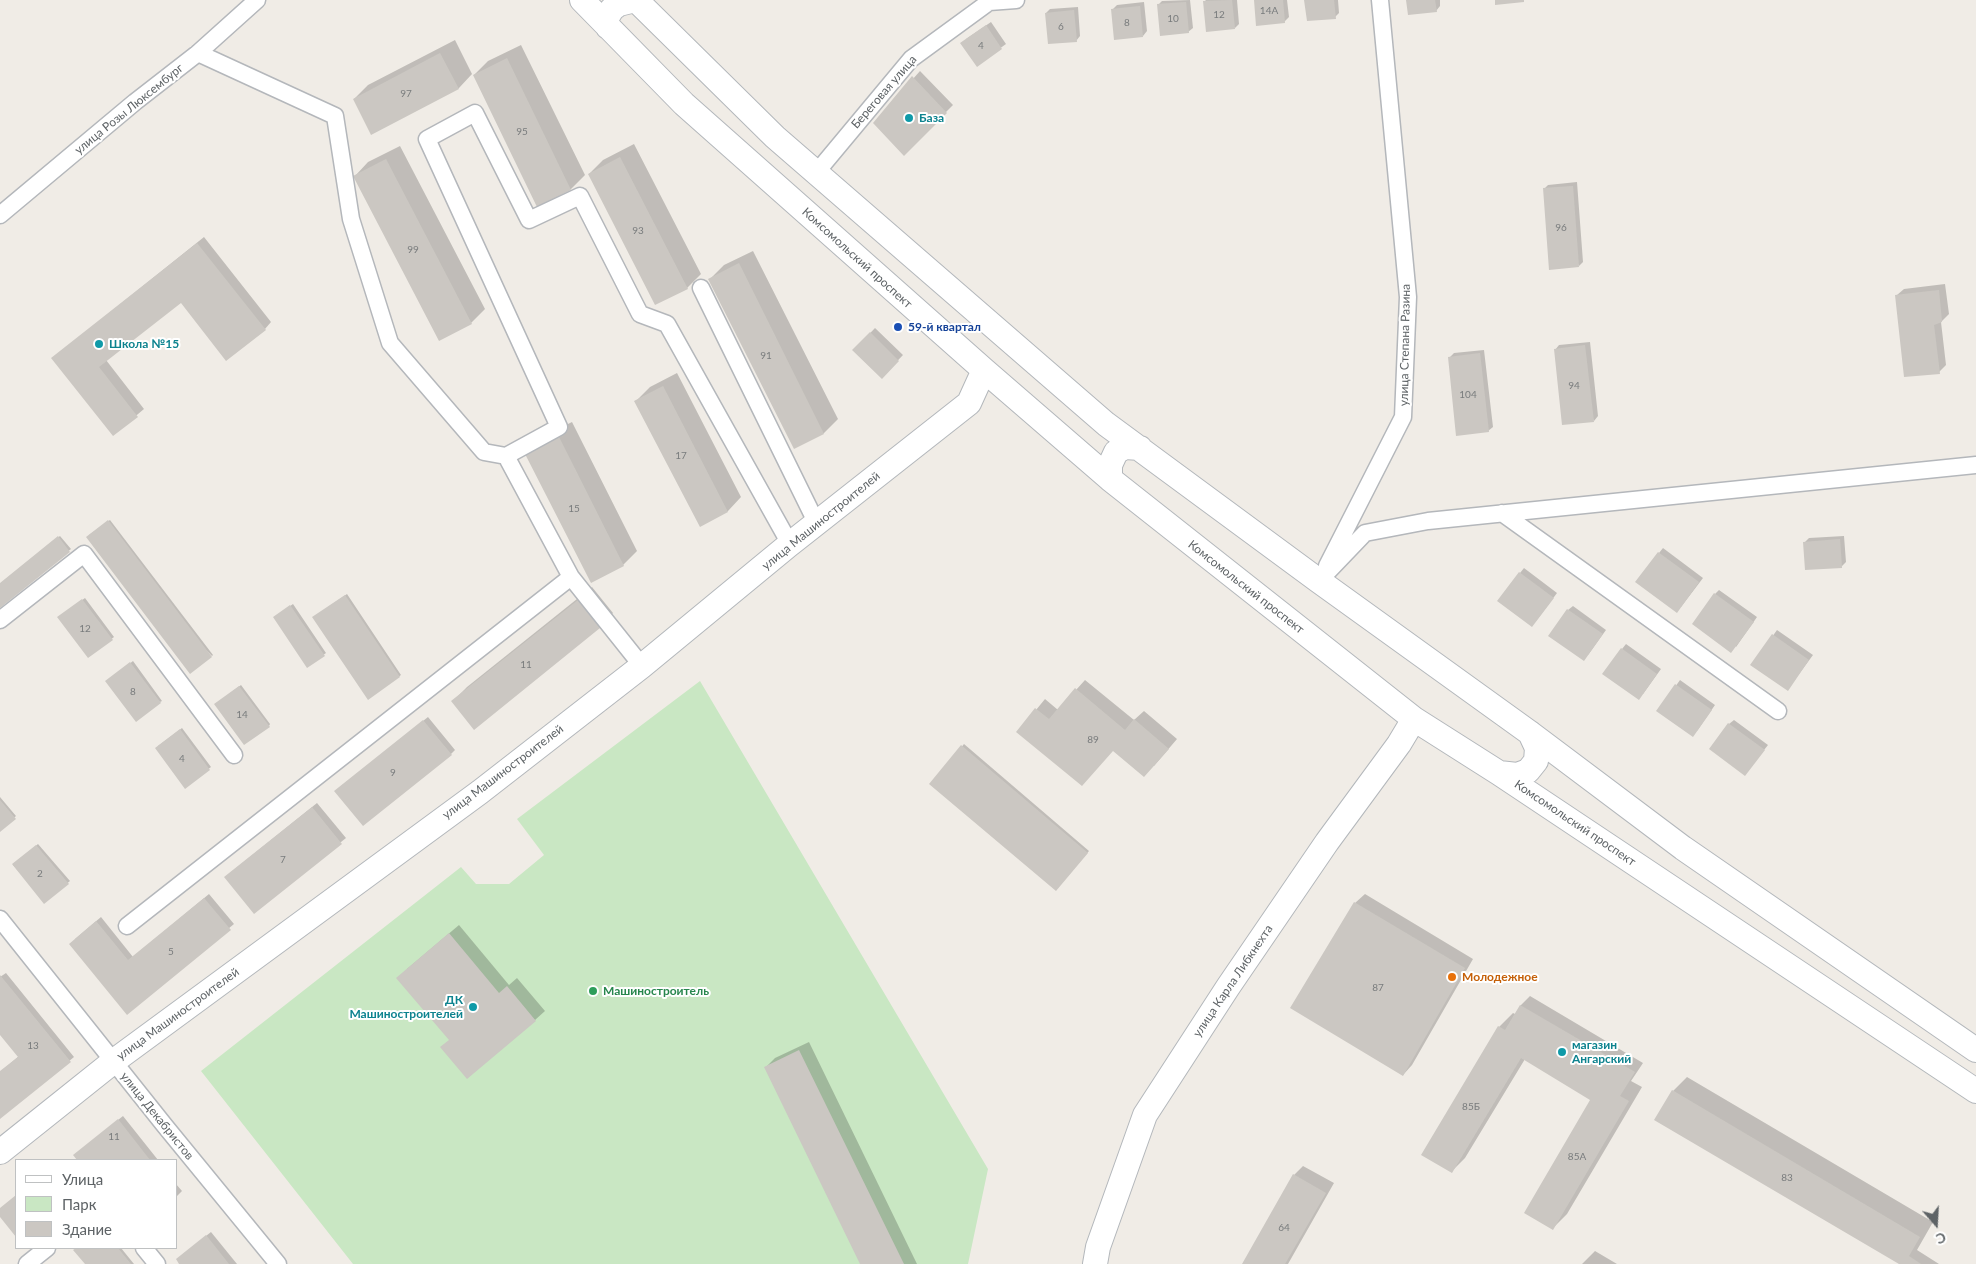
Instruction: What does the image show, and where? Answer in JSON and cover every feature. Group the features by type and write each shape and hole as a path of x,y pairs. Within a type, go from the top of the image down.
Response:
{"main road":[{"name":"Комсомольский проспект","path":"582,0 684,104 1081,454 1414,720 1499,773 1976,1091"},
{"path":"608,27 606,19 612,9 618,4 636,0 775,138 1106,424 1530,733 1683,848 1976,1050"},
{"name":"улица Машиностроителей","path":"0,1152 114,1062 480,792 642,666 790,544 969,403 984,370"},
{"path":"1081,454 1094,453 1104,449 1111,435 1106,424"},
{"path":"1110,479 1110,465 1116,452 1125,447 1140,448"},
{"name":"улица Карла Либкнехта","path":"1095,1264 1098,1247 1145,1115 1228,987 1327,842 1399,744 1414,720"},
{"path":"1499,773 1517,775 1528,771 1536,761 1537,748 1530,733"}],"street":[{"name":"улица Розы Люксембург","path":"0,215 135,102 198,53 257,0"},
{"name":"Береговая улица","path":"816,173 911,59 989,2 1016,0"},
{"name":"улица Степана Разина","path":"1319,581 1403,417 1408,297 1380,0"},
{"path":"198,53 336,116 351,219 390,343 484,452 506,456 559,427 427,139 475,113 528,220 580,196 640,314 667,324 790,544"},
{"path":"701,288 817,524"},
{"path":"506,456 571,577 642,666"},
{"path":"1319,581 1365,534 1428,521 1976,465"},
{"path":"1502,513 1778,711"},
{"path":"0,620 84,554 234,755"},
{"path":"127,926 571,577"},
{"name":"улица Декабристов","path":"0,919 278,1264"},
{"path":"27,1264 46,1249"},
{"path":"145,1249 157,1264"}],"green space":[{"name":"Машиностроитель","path":"700,681 988,1169 968,1264 353,1264 201,1071 461,867 476,884 509,884 544,855 517,819"}],"building":[{"path":"1232,0 1235,29 1206,32 1203,1"},
{"path":"1254,0 1283,0 1285,23 1256,26"},
{"path":"1304,0 1334,0 1336,19 1307,21"},
{"path":"1406,0 1435,0 1437,12 1408,15"},
{"path":"1495,0 1524,0 1524,2 1495,5"},
{"path":"1186,2 1189,33 1160,36 1157,4"},
{"path":"1140,6 1143,37 1114,40 1111,9"},
{"path":"1074,10 1077,42 1048,44 1045,13"},
{"path":"986,25 1002,49 977,67 960,43"},
{"path":"440,53 459,89 371,135 353,99"},
{"path":"507,58 571,190 537,207 473,75"},
{"name":"База","path":"912,76 947,113 904,156 873,123"},
{"path":"620,157 688,289 655,305 588,174"},
{"path":"386,159 472,324 439,341 353,176"},
{"path":"1573,186 1579,267 1549,270 1543,188"},
{"name":"Школа №15","path":"197,243 266,330 226,361 181,303 99,367 138,417 113,436 51,358"},
{"path":"739,263 824,434 794,449 708,279"},
{"path":"1939,290 1942,322 1934,325 1940,374 1904,377 1895,295"},
{"path":"870,332 899,361 882,379 852,350"},
{"path":"1585,345 1594,422 1562,425 1554,349"},
{"path":"1480,353 1489,432 1456,436 1448,357"},
{"path":"663,386 728,512 700,527 634,401"},
{"path":"558,435 624,566 591,583 524,452"},
{"path":"108,520 212,657 190,674 86,537"},
{"path":"58,536 70,552 0,608 0,583"},
{"path":"1840,539 1842,568 1805,570 1803,542"},
{"path":"1658,552 1699,582 1677,613 1635,582"},
{"path":"1519,572 1554,598 1532,627 1497,601"},
{"path":"1714,593 1754,622 1731,653 1692,624"},
{"path":"345,595 400,677 368,700 312,617"},
{"path":"82,599 113,640 88,658 57,617"},
{"path":"578,600 600,628 474,730 451,701"},
{"path":"290,605 325,656 307,668 273,617"},
{"path":"1567,609 1603,634 1584,661 1548,636"},
{"path":"1772,634 1809,660 1788,691 1750,665"},
{"path":"1621,648 1657,674 1639,700 1602,674"},
{"path":"130,662 161,703 136,722 105,681"},
{"path":"1675,684 1712,710 1693,737 1656,711"},
{"path":"239,686 270,727 244,745 214,704"},
{"path":"1075,688 1125,730 1134,719 1169,749 1144,777 1113,751 1082,786 1016,732 1035,708 1049,719"},
{"path":"423,720 452,755 363,826 334,791"},
{"path":"1728,723 1765,750 1745,776 1709,749"},
{"path":"180,729 210,770 185,789 155,748"},
{"path":"961,745 1088,853 1056,891 929,784"},
{"path":"0,800 16,819 0,832"},
{"path":"312,807 342,844 254,914 224,877"},
{"path":"36,845 69,884 44,904 12,864"},
{"path":"204,898 231,930 127,1015 69,944 96,921 128,960"},
{"path":"1354,902 1465,968 1403,1076 1290,1008"},
{"name":"ДК Машиностроителей","path":"449,933 499,993 507,986 536,1021 467,1079 440,1047 449,1040 396,978"},
{"path":"0,975 71,1062 0,1119 0,1071 18,1057 0,1035"},
{"path":"1520,1005 1635,1072 1620,1096 1629,1101 1553,1230 1524,1213 1590,1100 1521,1058 1452,1173 1421,1155 1498,1026 1505,1030"},
{"path":"799,1050 904,1264 860,1264 764,1067"},
{"path":"1672,1090 1920,1237 1909,1256 1921,1264 1899,1264 1654,1120"},
{"path":"118,1119 149,1159 76,1159 73,1155"},
{"path":"1293,1174 1326,1193 1285,1264 1242,1264"},
{"path":"15,1196 15,1236 0,1217 0,1208"},
{"path":"206,1235 229,1264 179,1264 176,1259"},
{"path":"119,1249 131,1264 85,1264 73,1250"}],"place":[{"name":"База","path":"909,118"},
{"name":"59-й квартал","path":"898,327"},
{"name":"Школа №15","path":"99,344"},
{"name":"Молодежное","path":"1452,977"},
{"name":"Машиностроитель","path":"593,991"},
{"name":"ДК Машиностроителей","path":"473,1007"},
{"name":"магазин Ангарский","path":"1562,1052"}]}
